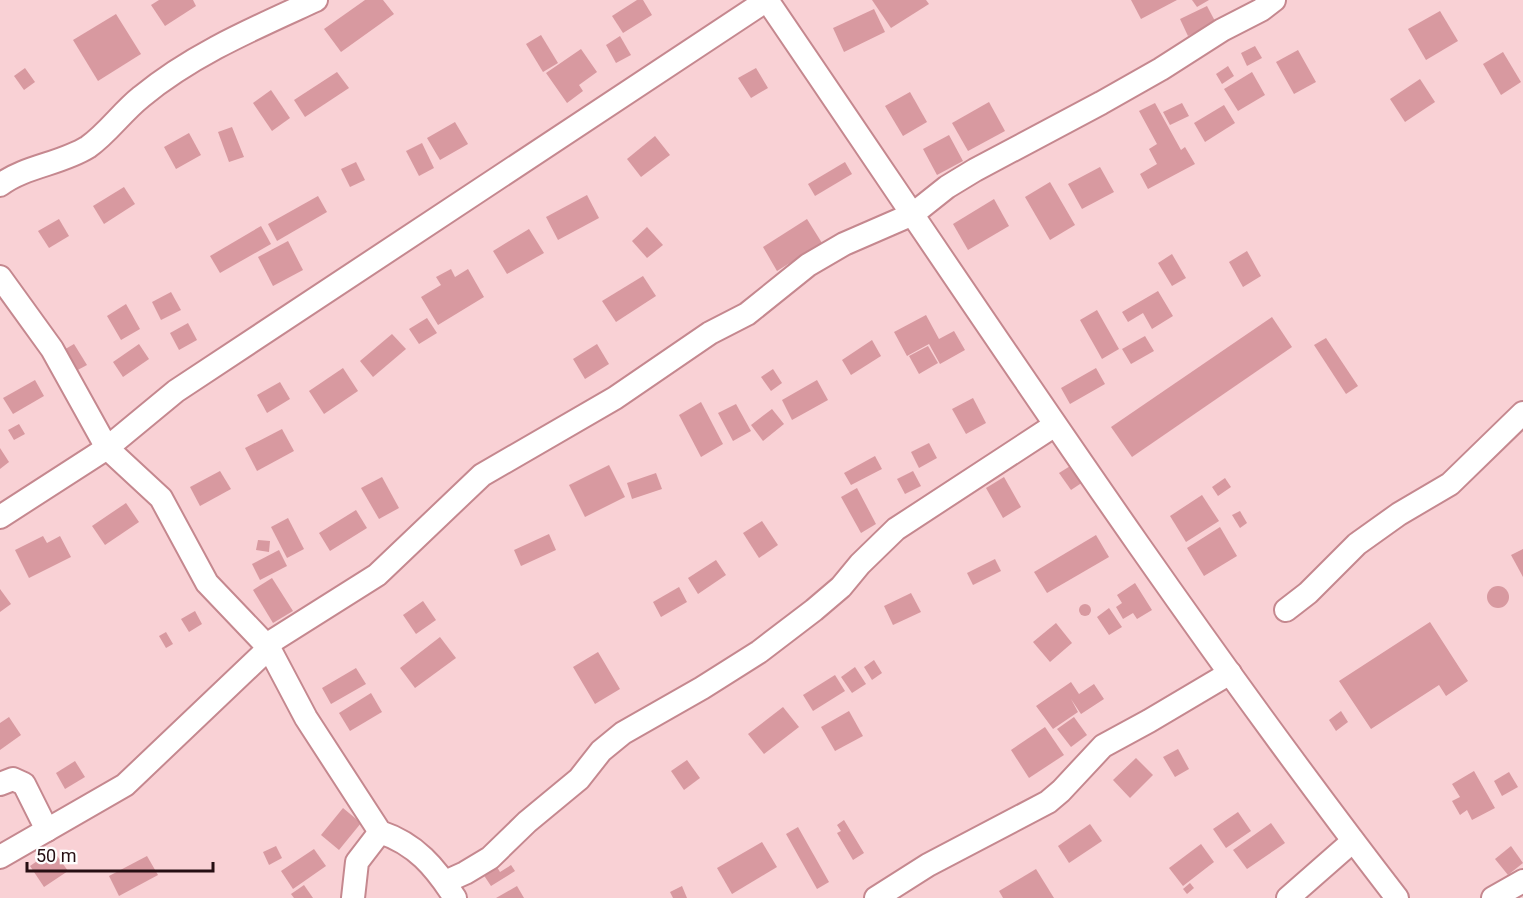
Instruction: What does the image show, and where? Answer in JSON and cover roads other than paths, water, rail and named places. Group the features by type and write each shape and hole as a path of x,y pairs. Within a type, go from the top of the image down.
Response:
{"street":[{"path":"0,185 86,148 140,98 183,67 239,35 316,0"},
{"path":"0,518 107,448 176,391 767,0 1055,425 1230,673 1396,898"},
{"path":"0,857 125,784 268,646 377,575 482,475 588,415 710,333 747,314 808,265 844,244 913,214 947,187 975,170 1161,69 1274,0"},
{"path":"0,277 52,349 107,448 161,498 207,583 268,646 306,718 380,832 398,838 426,859 450,890 465,873 490,858 527,822 579,779 601,751 623,734 759,652 841,587 860,564 897,529 1055,425"},
{"path":"1286,610 1308,593 1357,544 1399,514 1450,484 1523,413"},
{"path":"876,898 928,865 1047,802 1061,791 1103,746 1230,673"},
{"path":"0,784 13,779 24,784 47,830"},
{"path":"353,898 357,861 380,832"},
{"path":"1288,898 1353,841"},
{"path":"1494,898 1523,881"}]}
